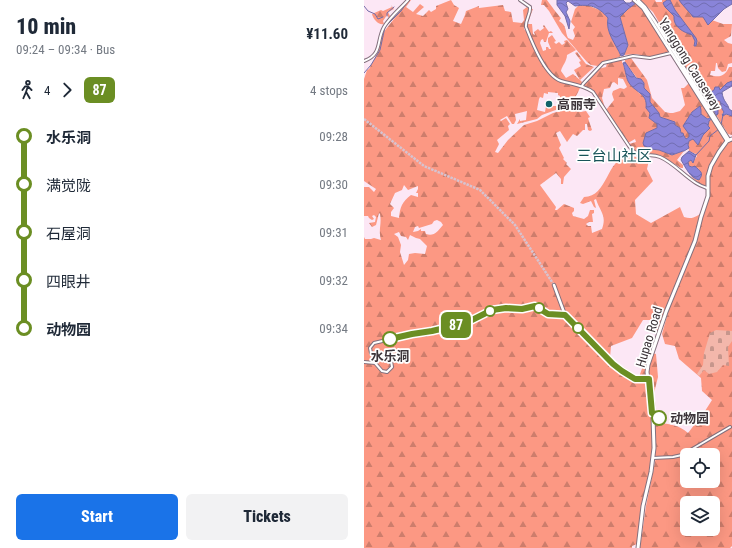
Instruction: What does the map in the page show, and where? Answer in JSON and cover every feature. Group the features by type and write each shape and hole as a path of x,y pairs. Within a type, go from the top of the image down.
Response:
{"main road":[{"name":"Yanggong Causeway","path":"634,0 643,8 673,52"},
{"name":"Yanggong Causeway","path":"638,0 645,7 713,117 730,140"},
{"name":"Hupao Road","path":"638,548 643,506 653,458 654,427 647,372 648,365 666,312 696,241 701,217 708,196 708,176 710,166 719,152 730,140"},
{"path":"554,285 565,315 613,364 635,379 649,379"}],"street":[{"path":"364,61 371,58 375,54 383,28 408,0"},
{"path":"520,0 530,6 531,10 526,22 526,27 544,67 558,81 582,86 593,92 628,146 636,154 640,156 659,156 675,166 696,184 708,188"},
{"path":"582,86 603,63 633,56 650,58 673,52"},
{"path":"364,362 373,362 383,372 387,372 392,367 391,361 388,358 371,353 370,348 374,343 466,323 492,310 506,308 522,309 535,306 548,314 565,315"},
{"path":"653,458 682,455 730,427"}],"green space":[{"path":"409,0 411,0 406,7 413,12 420,4 424,7 416,14 423,16 429,10 431,12 436,9 436,6 451,0 454,5 459,8 453,21 461,24 466,11 479,6 479,8 503,5 505,11 511,12 513,22 522,23 524,20 523,10 527,7 530,9 524,29 529,34 527,27 528,22 528,24 532,24 533,34 535,35 534,32 538,29 540,31 544,28 544,25 549,32 551,31 553,33 549,33 546,42 544,42 543,39 541,40 540,43 543,51 546,50 546,47 551,49 548,38 552,35 556,41 554,42 556,44 559,42 562,45 565,43 564,41 567,40 576,50 567,55 561,71 566,78 573,74 582,82 572,104 542,115 537,119 517,124 520,119 520,121 526,120 527,111 515,114 516,120 514,124 512,124 507,116 500,120 501,121 506,118 510,124 508,126 509,130 497,140 499,144 495,152 498,153 508,140 524,125 537,121 553,113 572,108 573,105 578,108 579,104 595,97 600,104 595,101 580,106 579,110 580,112 586,111 590,117 588,118 592,130 588,130 587,124 585,124 585,130 577,136 573,134 567,142 560,131 556,133 561,145 559,148 564,158 563,159 571,169 564,177 563,184 561,184 561,179 556,173 540,185 556,207 555,210 564,204 574,208 572,213 573,216 584,219 588,216 590,210 594,210 594,213 592,214 593,222 586,224 591,226 592,233 602,229 604,220 596,199 594,200 596,208 591,201 583,204 580,203 584,197 592,195 598,191 615,164 621,159 628,156 649,160 647,169 653,181 635,200 636,214 651,223 680,207 684,217 692,218 704,211 708,196 708,177 707,187 689,175 697,180 699,169 689,166 688,162 691,160 693,162 697,156 689,151 689,140 693,139 698,144 703,135 710,128 708,126 709,121 712,119 727,141 732,140 732,546 730,548 640,548 646,506 656,457 651,457 650,472 645,488 637,544 632,546 632,548 364,548 364,237 365,239 374,238 381,240 380,214 379,213 376,225 372,227 369,223 375,222 376,217 374,215 372,216 374,219 372,220 368,216 364,216 364,187 369,187 374,192 376,189 364,181 364,79 367,70 378,52 383,33","holes":["544,93 558,93 560,96 559,106 546,106 545,112 537,110 539,99 540,97 543,98","718,153 709,175 713,161","404,185 408,190 418,186 416,193 418,193 418,197 411,195 405,200 401,208 399,218 391,216 391,212 394,208 390,204 395,193 402,190","437,220 443,225 436,233 431,235 426,234 425,231 421,231 421,229 413,232 415,227 418,226 419,228 432,224","399,232 401,236 406,237 408,240 410,235 420,239 427,246 425,254 409,254 408,260 404,265 400,252 401,245 398,237 394,234","676,284 662,334 665,344 675,346 679,359 701,378 702,391 712,400 688,433 674,425 658,423 654,393 658,377 656,354 648,352 639,377 610,358 611,346 632,338 643,320 651,320 655,324 657,334"]},
{"path":"542,0 547,0 561,18 559,21 565,27 568,38 573,40 575,36 573,30 575,27 571,22 575,9 579,5 587,5 602,11 608,18 607,23 609,33 621,56 600,63 598,66 591,65 562,33 549,11 544,5 541,5"},
{"path":"640,0 655,0 656,2 662,2 662,0 680,0 698,15 723,24 732,24 731,36 724,40 732,44 732,63 728,64 726,71 722,72 716,63 715,71 711,71 710,75 722,76 726,72 729,67 732,67 732,82 722,90 710,93 714,114 678,55 686,53 680,40 675,42 675,50 653,12"},
{"path":"636,3 642,9 670,52 649,57 636,54 624,55 628,45 620,17"},
{"path":"391,5 394,9 388,12 390,16 389,18 387,15 383,21 384,24 378,23 372,14 392,7"},
{"path":"577,52 586,64 594,67 580,80 574,70 581,66 579,62 581,61 575,53"},
{"path":"631,58 647,80 652,98 665,112 673,113 680,111 685,105 681,88 684,88 689,83 711,118 706,118 700,114 692,112 685,123 685,127 689,134 689,137 686,139 681,133 681,129 670,121 660,117 650,102 650,95 644,88 641,79 637,78 625,62 625,60"},
{"path":"621,59 626,72 626,77 639,93 644,96 650,113 649,118 657,124 657,128 646,134 651,149 659,150 672,155 684,151 677,160 683,165 683,168 660,155 638,154 629,144 636,142 635,139 628,143 606,110 614,100 612,94 613,91 627,87 623,79 618,78 618,85 614,82 610,88 604,89 602,98 605,108 593,90 583,85 598,69 606,67 607,63"},
{"path":"715,101 720,101 724,112 722,114 732,116 732,135 728,134 717,116 718,102"},
{"path":"716,330 732,331 732,341 728,347 729,366 723,365 717,372 709,374 704,370 699,376 697,374 703,365 704,353 710,333"}],"water":[{"path":"557,0 623,0 626,3 633,1 636,3 620,17 628,45 624,55 621,56 609,33 607,23 608,18 601,11 597,8 585,5 575,6 568,1 566,3 568,9 566,12 570,21 569,29 565,16 557,5"},
{"path":"670,0 675,10 696,38 696,46 694,46 695,41 692,35 682,31 675,23 674,16 663,3"},
{"path":"679,0 732,0 732,4 724,9 708,25 703,17 693,17"},
{"path":"625,62 636,78 641,79 644,83 644,88 650,94 650,102 659,113 660,117 675,122 675,125 680,128 681,133 683,133 686,139 689,137 689,134 683,126 692,112 700,106 701,114 706,118 708,119 714,115 715,112 707,100 709,93 714,90 715,87 719,87 720,90 727,83 732,81 732,86 722,92 723,98 729,109 732,111 732,116 726,114 723,116 722,115 724,112 720,101 716,100 715,101 718,102 718,114 709,121 708,126 710,128 703,135 698,145 693,139 689,141 689,148 672,155 644,146 643,143 646,133 657,128 657,124 649,118 650,113 646,108 645,99 643,96 628,81 623,63"},
{"path":"689,151 696,155 693,163 691,160 688,162 689,166 695,166 701,172 701,177 699,180 691,175 681,160 682,157"}],"waterway":[{"path":"364,73 380,50 385,27 406,4"},
{"path":"364,6 368,11 375,14 378,19 383,17"},
{"path":"387,16 387,13 394,7"},
{"path":"721,125 723,115"},
{"path":"696,155 709,141 710,136 719,129"}],"tunnel":[{"path":"364,119 424,166 480,190 515,225 554,285"}],"bus line":[{"name":"87","path":"390,339 466,323 490,311 498,309 522,309 535,306 548,314 565,315 613,364 622,371 635,379 649,379 652,413 656,414 659,418"}],"place":[{"name":"高丽寺","path":"549,104"},
{"name":"水乐洞","path":"390,339"},
{"name":"动物园","path":"659,418"}],"district":[{"name":"三台山社区","path":"614,156"}]}
